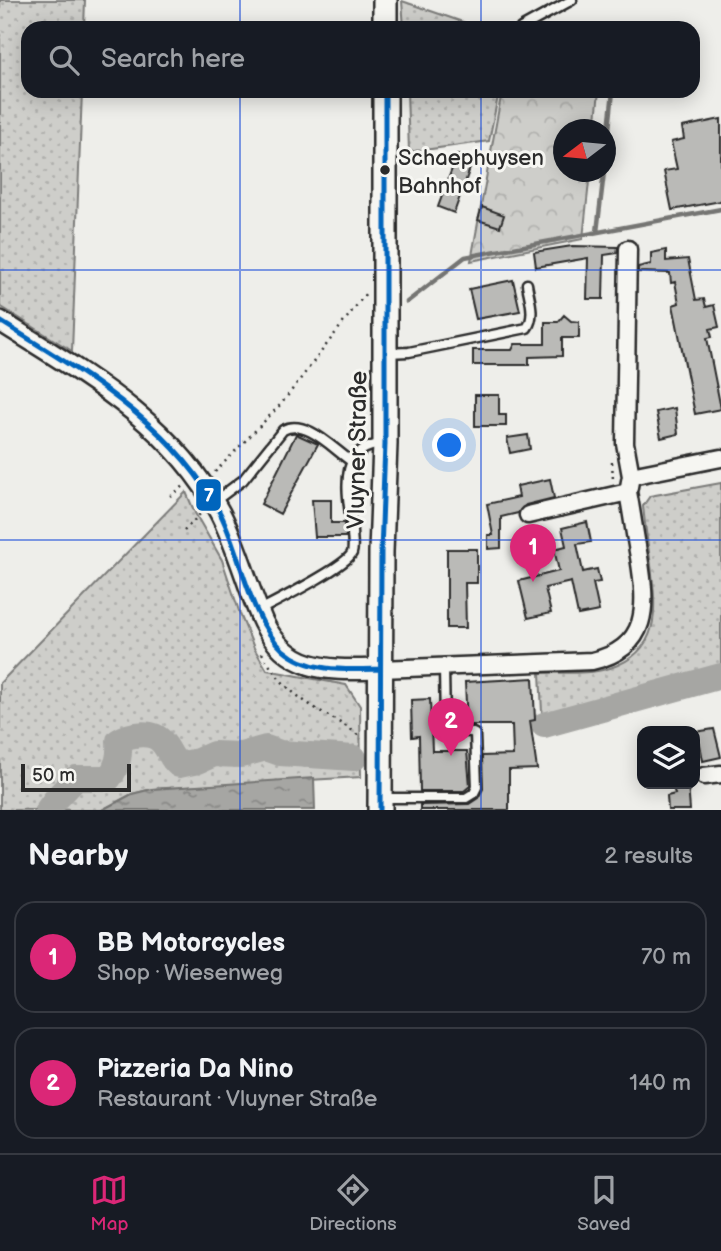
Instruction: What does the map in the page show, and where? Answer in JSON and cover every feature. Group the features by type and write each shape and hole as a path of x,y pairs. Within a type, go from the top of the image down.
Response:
{"main road":[{"path":"385,0 385,21"},
{"name":"Vluyner Straße","path":"380,804 385,444 385,98"}],"street":[{"path":"0,321 104,387 175,448 203,485 209,511 235,545 258,611 275,641 300,662 328,669 380,669 444,667 484,659 592,661 608,657 626,646 635,636 644,611 645,592 628,492 631,475 625,443 628,249"},
{"path":"631,475 721,458"},
{"path":"528,515 628,492"},
{"path":"704,776 721,774"}],"lane":[{"path":"534,21 572,0"},
{"path":"384,353 409,352 527,328 532,312 527,284"},
{"path":"209,511 243,480 283,430 291,426 303,428 320,437 351,461"},
{"path":"258,611 330,570 349,556 353,544 347,475 351,461 360,449 368,445 385,444"},
{"path":"380,804 466,798 474,793 477,787 475,734 452,732 445,725 444,667"}],"path":[{"path":"203,485 282,403 384,269"},
{"path":"184,531 209,511"},
{"path":"258,647 280,681 295,696 355,732 362,740 380,738"}],"green space":[{"path":"0,0 85,0 84,21 21,21 21,98 82,98 72,351 0,306"},
{"path":"402,1 460,21 403,21"},
{"path":"407,98 498,98 489,141 409,152"},
{"path":"501,98 598,98 596,119 553,119 553,182 589,182 583,239 471,261"},
{"path":"721,483 721,683 543,732 540,673 584,672 610,668 639,651 647,640 652,627 654,597 643,506 650,496"},
{"path":"186,492 222,560 240,614 254,648 267,670 346,685 360,706 361,777 152,789 132,794 102,810 0,810 0,683"}],"water":[{"path":"314,778 315,810 102,810 132,794 152,789"}],"building":[{"path":"721,119 721,201 672,210 664,171 677,169 671,142 684,139 682,127"},
{"path":"457,155 473,160 454,213 438,207"},
{"path":"482,207 504,215 500,227 478,220"},
{"path":"572,246 618,247 617,253 604,255 603,299 587,299 588,258 536,267 534,252"},
{"path":"666,250 666,261 688,259 696,300 704,299 706,307 714,305 719,327 710,329 712,337 707,338 721,409 695,414 673,305 679,303 675,282 671,283 670,273 638,272 638,267 651,264 651,253"},
{"path":"513,280 520,311 476,319 469,289"},
{"path":"564,315 571,321 579,322 579,338 562,338 562,356 529,357 529,365 473,365 473,350 512,350 515,344 545,344 545,322 558,322"},
{"path":"475,395 499,395 499,415 506,415 506,426 475,426"},
{"path":"675,408 678,434 661,438 656,412"},
{"path":"296,434 318,444 280,514 261,504"},
{"path":"528,435 530,449 510,453 507,438"},
{"path":"550,479 554,498 526,505 518,513 501,517 501,548 488,549 488,535 493,535 487,504 519,497 517,486"},
{"path":"312,500 331,500 331,523 344,523 346,537 315,537"},
{"path":"587,522 591,542 577,544 583,572 597,569 600,582 593,583 599,611 578,615 571,582 545,588 551,613 528,618 519,581 559,571 554,549 566,546 562,528"},
{"path":"447,549 477,549 477,583 465,583 466,628 447,628"},
{"path":"533,678 535,720 530,721 537,769 509,770 509,810 420,810 420,805 469,804 478,798 483,789 482,756 513,755 512,725 467,725 465,682"},
{"path":"430,699 432,751 467,751 470,786 464,791 420,791 419,736 412,737 411,700"},
{"path":"714,729 721,757 703,761 700,731"},
{"path":"674,789 688,789 690,810 668,810 667,796 675,794"}],"waterway":[{"path":"610,119 612,98"},
{"path":"597,232 603,182"},
{"path":"407,302 465,257 721,209"},
{"path":"544,725 721,676"},
{"path":"48,810 76,778 109,778 118,761 119,741 135,735 158,738 179,765 214,754 241,755 266,748 280,753 354,758"}],"transit line":[{"name":"7","path":"380,810 381,552 385,444 385,98"},
{"name":"7","path":"0,321 124,404 179,454 202,483 221,515 254,604 271,637 283,650 305,663 317,666 380,669"}],"place":[{"name":"Schaephuysen Bahnhof","path":"385,170"},
{"name":"BB Motorcycles","path":"533,582"},
{"name":"Pizzeria Da Nino","path":"451,756"}]}
